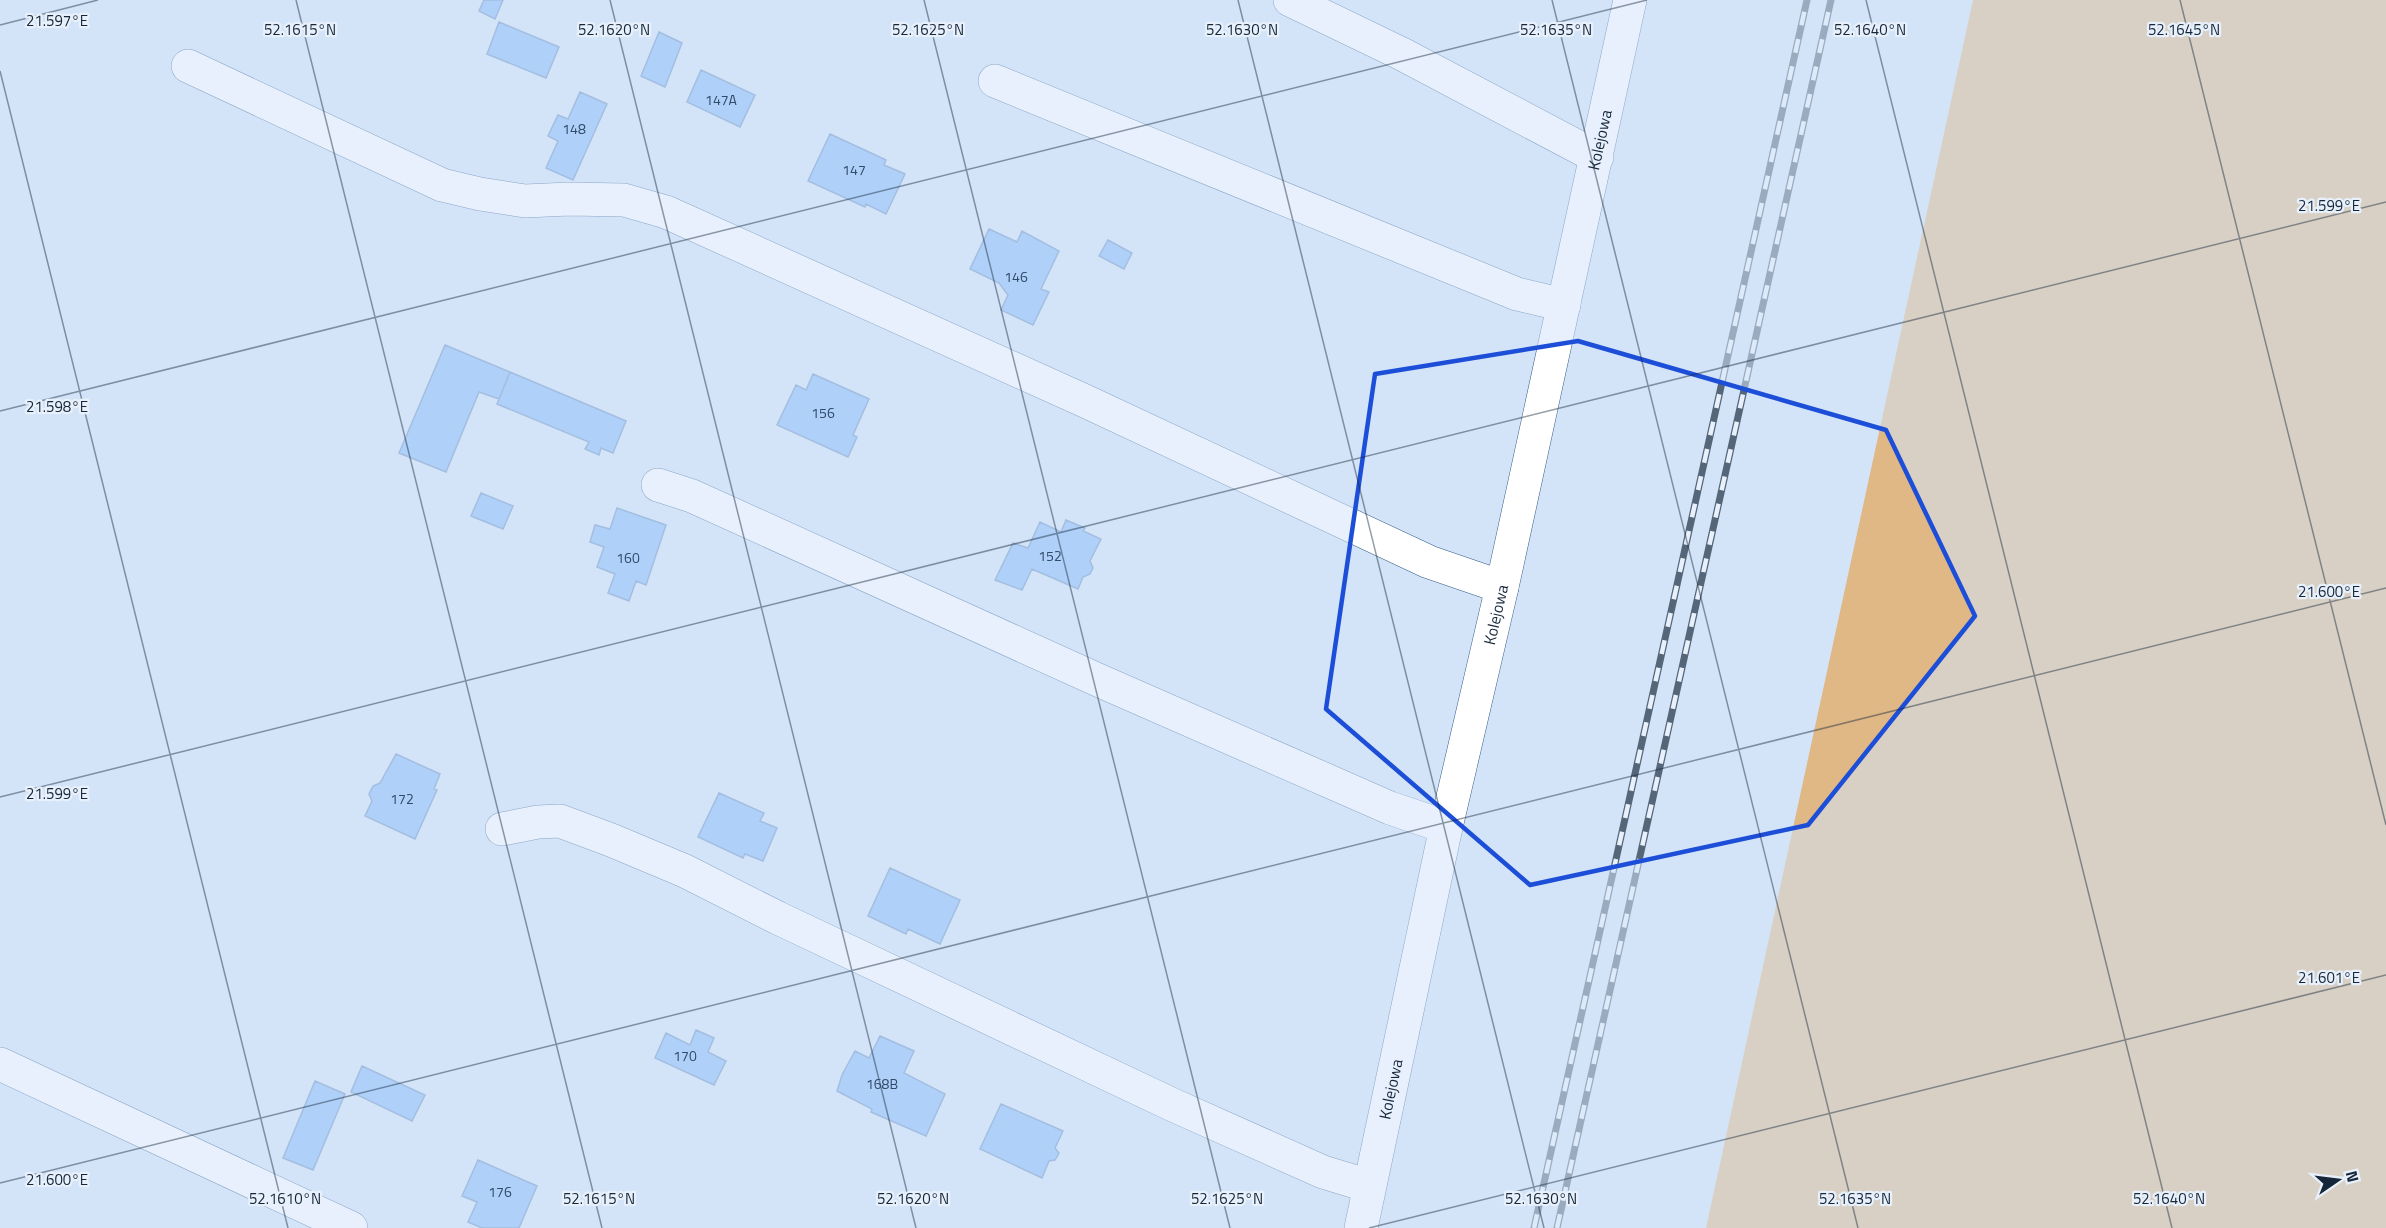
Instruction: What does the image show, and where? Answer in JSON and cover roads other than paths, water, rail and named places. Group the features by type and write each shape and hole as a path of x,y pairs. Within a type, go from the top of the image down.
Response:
{"street":[{"path":"1290,0 1402,54 1597,157"},
{"name":"Kolejowa","path":"1360,1228 1446,827 1502,587 1630,0"},
{"path":"188,66 442,185 525,201 624,200 666,212 1054,387 1429,562 1502,587"},
{"path":"995,81 1517,294 1564,305"},
{"path":"658,485 693,496 1087,675 1379,803 1446,827"},
{"path":"502,830 538,822 560,822 611,840 685,871 778,918 1173,1105 1323,1172 1370,1186"},
{"path":"0,1064 351,1228"}],"railway":[{"path":"1534,1228 1807,0"},
{"path":"1557,1228 1831,0"}]}
